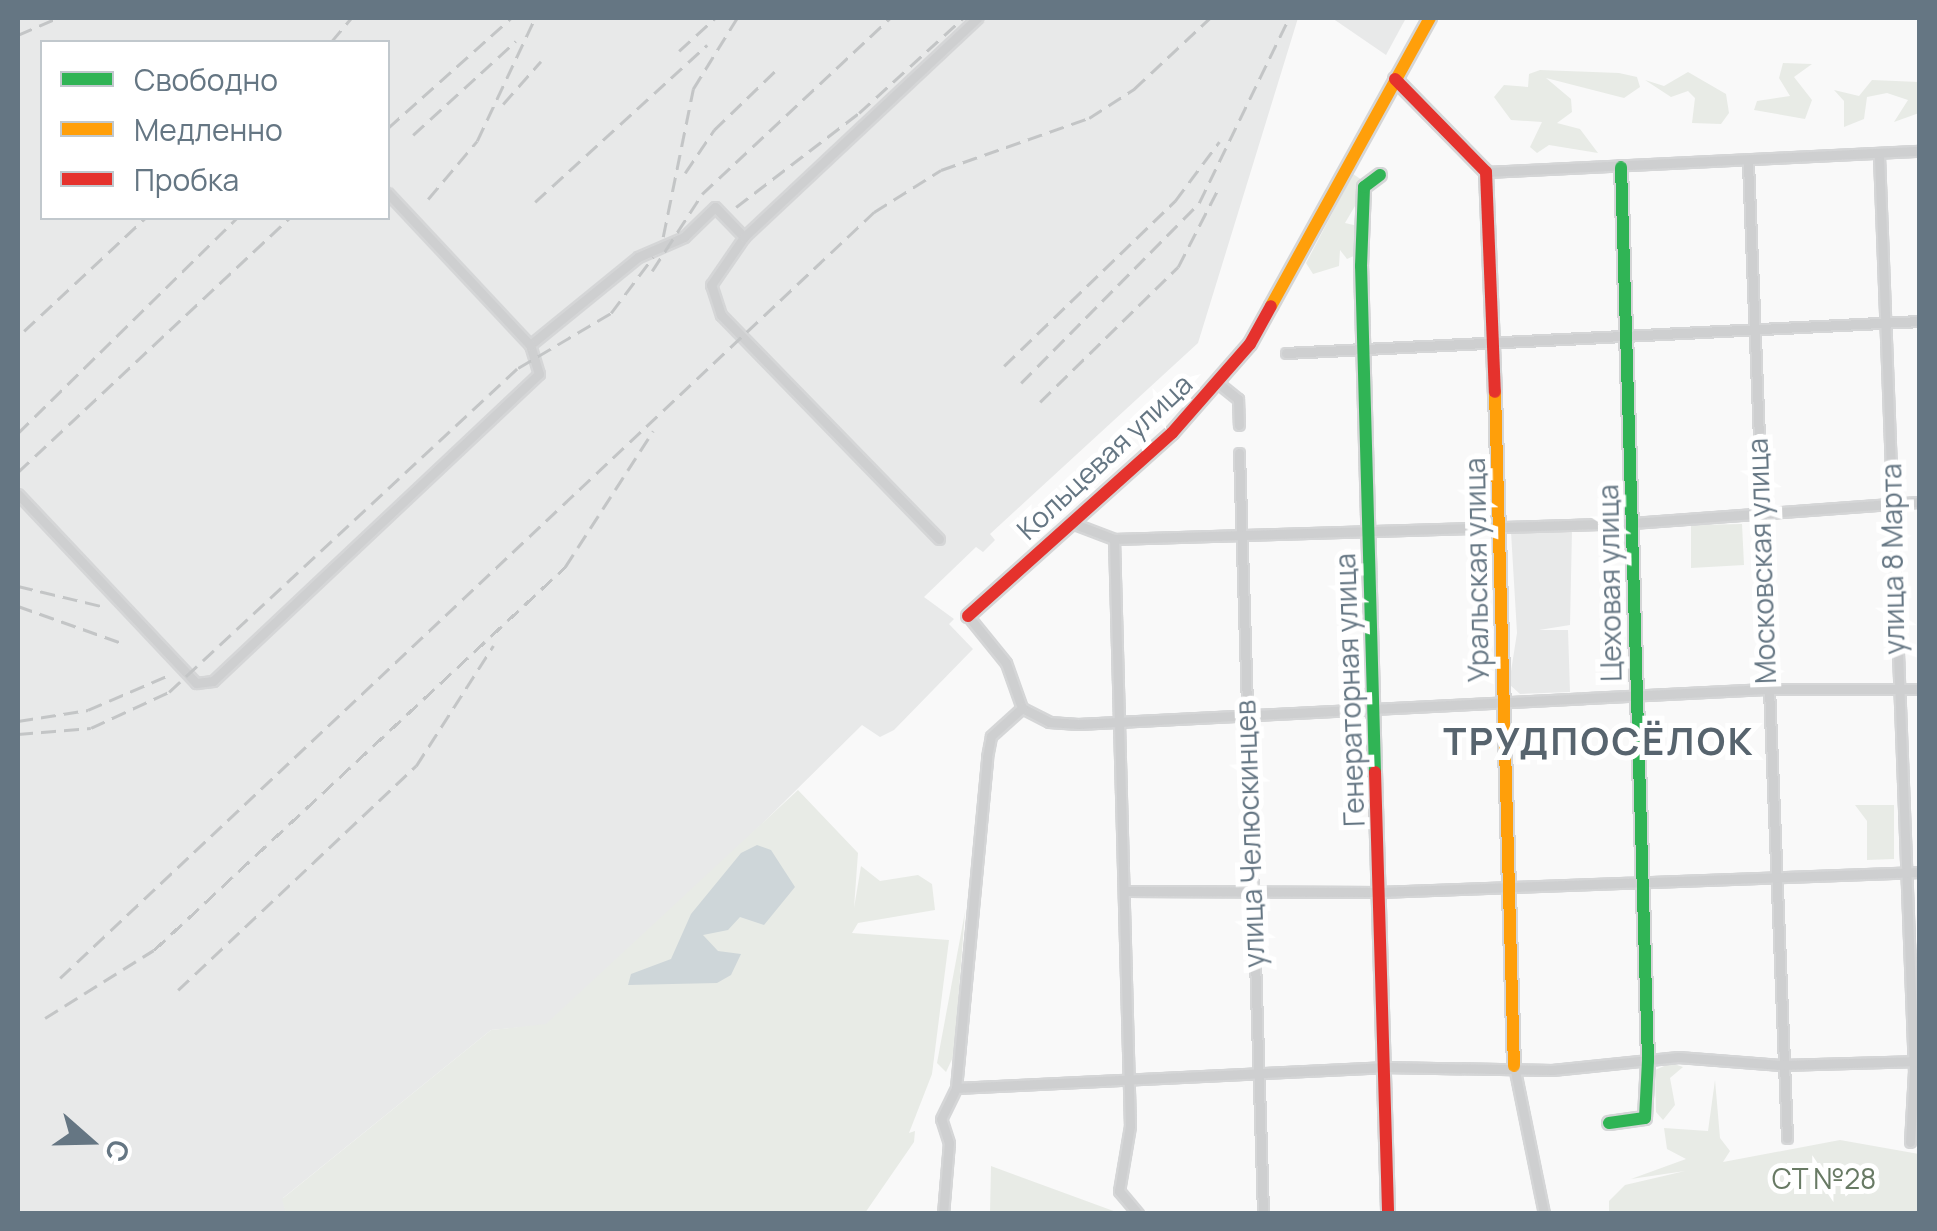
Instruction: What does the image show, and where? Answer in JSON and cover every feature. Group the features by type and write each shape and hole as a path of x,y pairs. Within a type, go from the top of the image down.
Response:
{"street":[{"path":"939,538 713,305 713,275 744,237 978,18"},
{"name":"Кольцевая улица","path":"1022,708 1006,664 968,616 1218,384 1275,306 1430,18"},
{"path":"1394,79 1486,172 1748,163 1920,151"},
{"name":"улица 8 Марта","path":"1879,156 1888,326 1894,690 1915,1062 1910,1142"},
{"name":"Московская улица","path":"1748,163 1758,510 1787,1138"},
{"name":"Цеховая улица","path":"1608,1122 1645,1118 1648,1060 1621,167"},
{"name":"Уральская улица","path":"1486,172 1502,526 1514,1066 1544,1214"},
{"name":"Генераторная улица","path":"1380,175 1364,187 1362,349 1377,708 1388,1214"},
{"path":"18,494 188,676 208,684 533,384 540,368 530,345 390,195"},
{"path":"530,345 638,258 684,237 714,206 744,237"},
{"path":"1286,353 1495,348 1920,321"},
{"path":"1218,384 1238,399 1239,425"},
{"name":"улица Челюскинцев","path":"1239,454 1263,1214"},
{"path":"1072,523 1114,539 1241,536 1634,523 1758,510 1920,502"},
{"path":"1114,539 1127,892 1128,1081 1118,1191 1138,1214"},
{"path":"943,1214 949,1143 941,1120 956,1088 991,736 1022,708 1057,724 1636,699 1766,689 1920,688"},
{"path":"1127,892 1379,892 1775,874 1920,872"},
{"path":"956,1088 1648,1060 1781,1065 1915,1062"}],"shaded area":[{"path":"18,18 1298,18 1198,343 990,534 995,540 983,552 976,547 924,597 954,619 949,624 973,649 894,730 880,737 862,725 623,961 546,1025 491,1030 283,1198 286,1214 18,1213"},
{"path":"1332,18 1406,18 1386,55"},
{"path":"1572,530 1570,625 1539,630 1568,630 1570,692 1520,694 1509,684 1517,633 1511,532"},
{"path":"757,845 771,850 795,887 764,925 740,917 728,930 703,935 718,951 741,954 731,975 717,983 628,985 631,974 671,959 691,914 741,853"}],"green space":[{"path":"1783,63 1812,64 1794,77 1812,100 1805,119 1754,110 1757,101 1790,96 1779,78"},
{"path":"1540,70 1619,73 1637,77 1640,87 1624,98 1546,78 1571,99 1572,112 1557,123 1580,129 1598,153 1549,145 1537,153 1530,147 1542,122 1511,120 1494,97 1504,85 1528,87 1529,74"},
{"path":"1688,72 1726,94 1729,113 1721,124 1692,123 1695,98 1688,91 1671,97 1645,80 1664,86"},
{"path":"1872,80 1919,82 1919,113 1894,122 1908,100 1887,93 1867,97 1864,119 1844,127 1844,101 1834,90 1859,96"},
{"path":"1353,174 1368,184 1345,223 1358,226 1356,255 1347,259 1340,250 1339,266 1313,274 1306,263"},
{"path":"1742,524 1744,565 1691,568 1691,525"},
{"path":"798,790 858,853 854,908 861,866 880,881 918,875 932,884 935,910 858,923 852,933 949,940 932,1074 909,1133 915,1131 914,1142 865,1213 286,1214 282,1199 491,1030 546,1024"},
{"path":"1855,805 1894,805 1894,859 1867,860 1867,821"},
{"path":"965,912 954,1055 946,1072 937,1063"},
{"path":"1671,1063 1683,1067 1670,1078 1675,1105 1663,1120 1656,1112 1655,1070"},
{"name":"СТ №28","path":"1715,1080 1720,1138 1730,1151 1723,1162 1840,1140 1919,1154 1919,1213 1609,1213 1609,1201 1625,1185 1685,1171 1631,1179 1686,1159 1667,1149 1664,1128 1708,1131"},
{"path":"991,1166 1119,1213 990,1213"}],"railway":[{"path":"18,35 57,18"},
{"path":"333,40 351,18"},
{"path":"390,126 511,18"},
{"path":"428,199 477,141 535,18"},
{"path":"679,51 715,18"},
{"path":"663,237 693,89 737,18"},
{"path":"652,271 702,194 890,18"},
{"path":"736,207 859,113 963,18"},
{"path":"60,978 874,212 941,170 1089,118 1134,89 1210,18"},
{"path":"1021,383 1199,203 1289,18"},
{"path":"413,135 516,41"},
{"path":"535,202 707,45"},
{"path":"503,104 541,61"},
{"path":"685,173 714,130 775,71"},
{"path":"1004,366 1175,201 1219,142"},
{"path":"1040,402 1178,267 1217,191"},
{"path":"24,331 143,220"},
{"path":"18,433 235,220"},
{"path":"18,472 287,220"},
{"path":"18,734 91,728 169,692 518,368 611,313 653,257"},
{"path":"45,1018 154,950 565,567 653,431"},
{"path":"18,586 101,606"},
{"path":"18,606 125,644"},
{"path":"178,990 416,766 493,646"},
{"path":"18,721 88,710 167,676"}],"traffic: fast":[{"path":"1609,1123 1645,1118 1648,1060 1621,167"},
{"path":"1375,772 1361,266 1364,187 1380,175"}],"traffic: slow":[{"path":"1271,306 1430,18"},
{"path":"1495,392 1514,1066"}],"traffic: jam":[{"path":"1395,79 1486,172 1495,392"},
{"path":"968,616 1172,433 1250,344 1271,306"},
{"path":"1375,772 1388,1214"}],"district":[{"name":"ТРУДПОСЁЛОК","path":"1599,741"}]}
